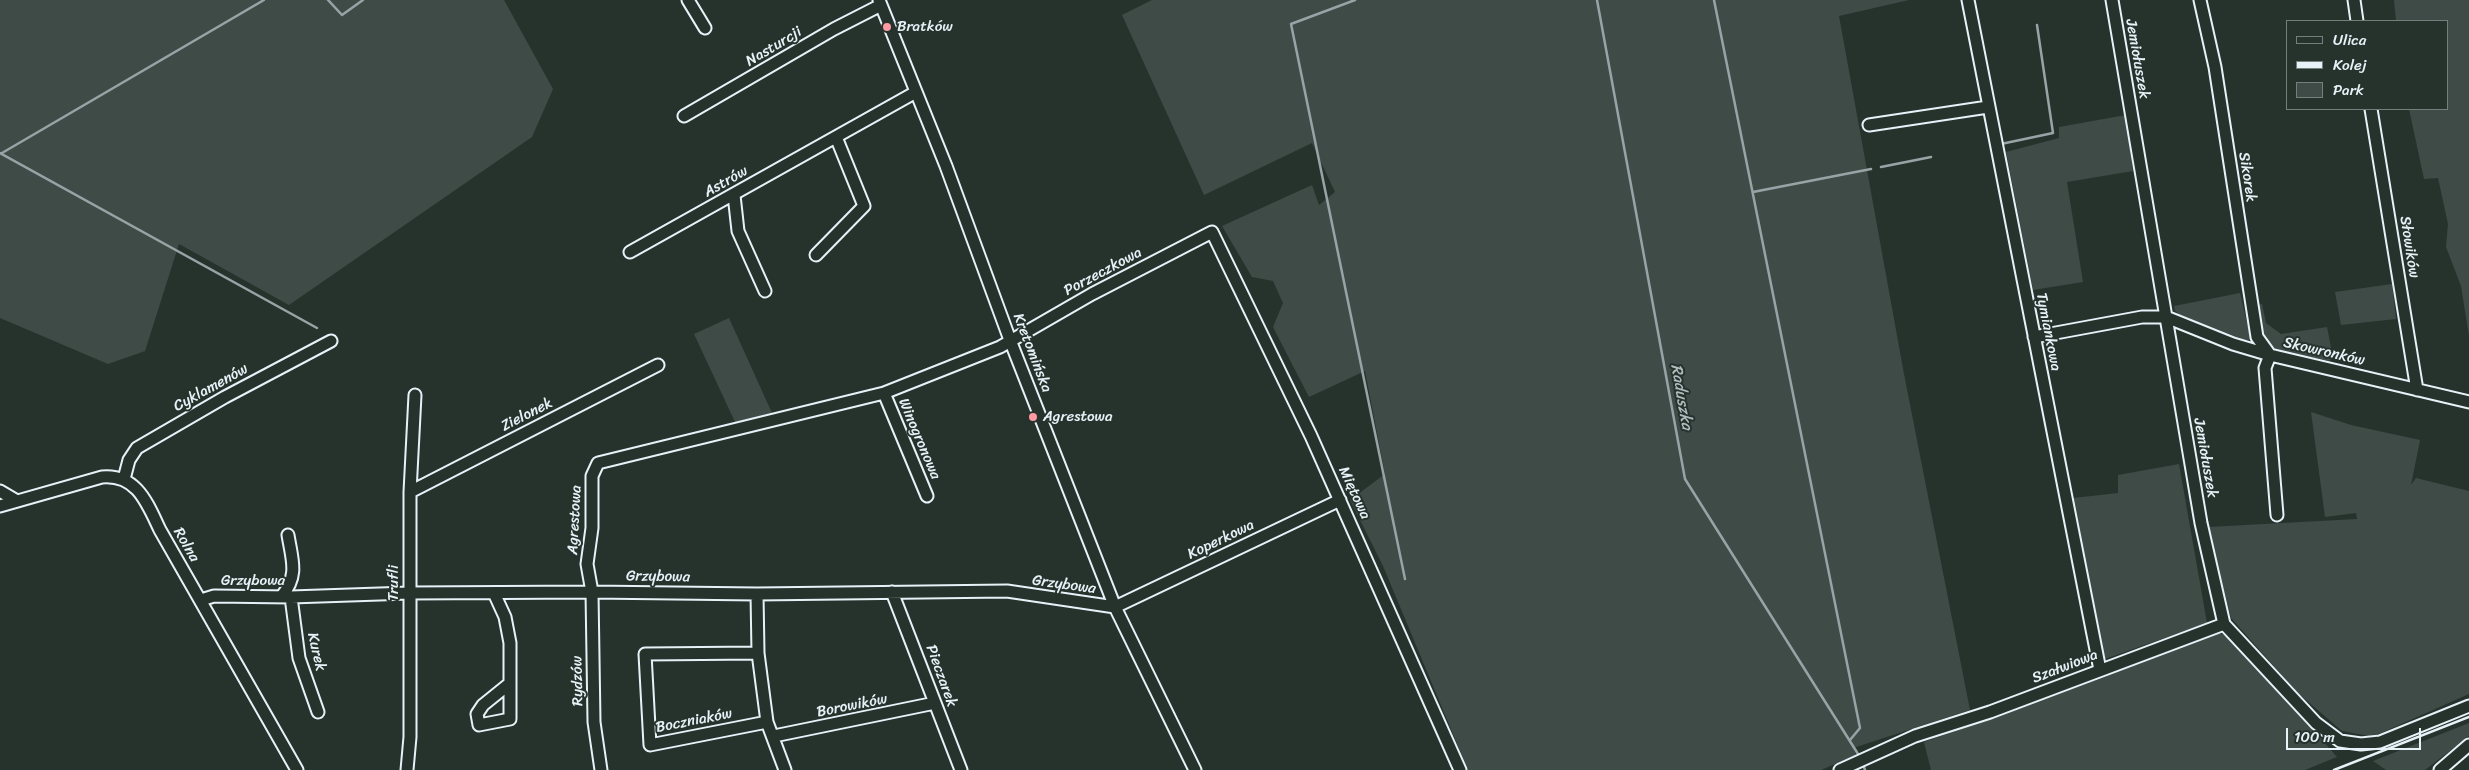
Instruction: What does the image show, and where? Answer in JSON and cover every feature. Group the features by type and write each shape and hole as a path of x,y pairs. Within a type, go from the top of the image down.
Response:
{"street":[{"path":"688,0 705,28"},
{"name":"Tymiankowa","path":"1968,0 2100,670"},
{"name":"Jemiołuszek","path":"2112,0 2201,523 2224,624"},
{"name":"Sikorek","path":"2200,0 2215,67 2257,337 2270,355"},
{"path":"2354,0 2357,20"},
{"name":"Kretomińska","path":"880,3 950,175 1010,340 1115,607 1195,770"},
{"name":"Nasturcji","path":"684,116 880,3"},
{"name":"Astrów","path":"630,252 916,92"},
{"path":"1870,125 1988,108"},
{"name":"Słowików","path":"2371,110 2417,390"},
{"path":"816,255 864,206 836,137"},
{"path":"734,195 738,231 765,291"},
{"name":"Porzeczkowa","path":"1010,340 1092,294 1212,232"},
{"name":"Miętowa","path":"1212,232 1340,500 1460,770"},
{"path":"2034,337 2142,317 2166,317 2233,344 2270,355"},
{"name":"Agrestowa","path":"592,592 587,564 592,528 592,476 598,463 884,393 1000,348 1010,340"},
{"name":"Cyklamenów","path":"124,479 129,460 137,448 225,397 331,341"},
{"name":"Skowronków","path":"2277,515 2265,368 2270,355 2469,402"},
{"name":"Zielonek","path":"410,492 658,365"},
{"name":"Winogronowa","path":"884,393 927,496"},
{"name":"Trufli","path":"407,770 410,737 410,492 415,395"},
{"path":"0,506 102,478 124,479"},
{"name":"Rolna","path":"124,479 133,484 143,496 297,770"},
{"path":"0,491 17,501"},
{"name":"Koperkowa","path":"1115,607 1340,500"},
{"path":"288,535 296,584 309,596"},
{"path":"286,596 294,574"},
{"name":"Grzybowa","path":"201,600 214,596 409,593 592,592 757,594 1007,591 1115,607"},
{"name":"Rydzów","path":"592,592 594,722 601,770"},
{"name":"Pieczarek","path":"892,592 961,770"},
{"path":"494,593 505,617 510,643 509,684"},
{"path":"757,594 758,653 767,722 774,736 785,770"},
{"name":"Kurek","path":"286,596 300,658 318,712"},
{"path":"2224,624 2316,723 2340,741 2360,744 2380,742 2469,706"},
{"name":"Szałwiowa","path":"1840,770 1915,736 1990,712 2224,624"},
{"name":"Boczniaków","path":"758,653 645,654 650,745 767,722"},
{"name":"Borowików","path":"774,736 935,703"},
{"path":"2440,770 2469,745"}],"green space":[{"path":"0,0 504,0 553,89 532,137 289,305 179,244 145,351 108,364 0,318"},
{"path":"1152,0 1909,0 1839,16 1904,374 1970,710 1853,748 1856,755 1821,770 1468,770 1383,566 1350,500 1385,474 1365,371 1309,397 1273,327 1283,303 1273,281 1252,277 1222,226 1312,185 1319,205 1335,192 1312,143 1204,195 1122,15"},
{"path":"2394,0 2469,0 2469,336 2461,286 2446,247 2448,224 2438,178 2424,179 2409,110 2449,110 2449,20 2396,20"},
{"path":"2126,115 2133,171 2067,182 2083,282 2033,290 2006,152 2059,138 2059,127"},
{"path":"2392,284 2396,319 2341,325 2335,292"},
{"path":"2240,293 2251,340 2234,339 2181,316 2175,311 2174,306"},
{"path":"2262,304 2266,323 2281,334 2327,327 2333,358 2329,361 2273,349 2264,339 2256,305"},
{"path":"729,318 772,413 735,422 694,334"},
{"path":"2311,412 2351,425 2420,440 2411,485 2416,478 2469,491 2469,694 2381,733 2369,736 2342,731 2298,693 2231,618 2208,527 2357,519 2356,513 2325,517"},
{"path":"2179,464 2207,623 2105,659 2073,498 2118,493 2118,475"},
{"path":"2213,632 2233,637 2337,757 2305,770 1931,770 1924,742 2097,680"},
{"path":"2469,723 2469,736 2425,770 2386,770 2373,761"}],"waterway":[{"path":"2,153 264,0"},
{"path":"328,0 342,15 363,0"},
{"path":"1355,0 1291,24 1405,579"},
{"name":"Raduszka","path":"1597,0 1685,479 1858,754"},
{"path":"1714,0 1860,728 1850,740"},
{"path":"2001,144 2053,133 2037,25"},
{"path":"0,153 317,328"},
{"path":"1881,167 1931,157"},
{"path":"1753,192 1871,169"}],"railway":[{"path":"2334,770 2469,717"}],"place":[{"name":"Bratków","path":"887,27"},
{"name":"Agrestowa","path":"1033,417"}]}
